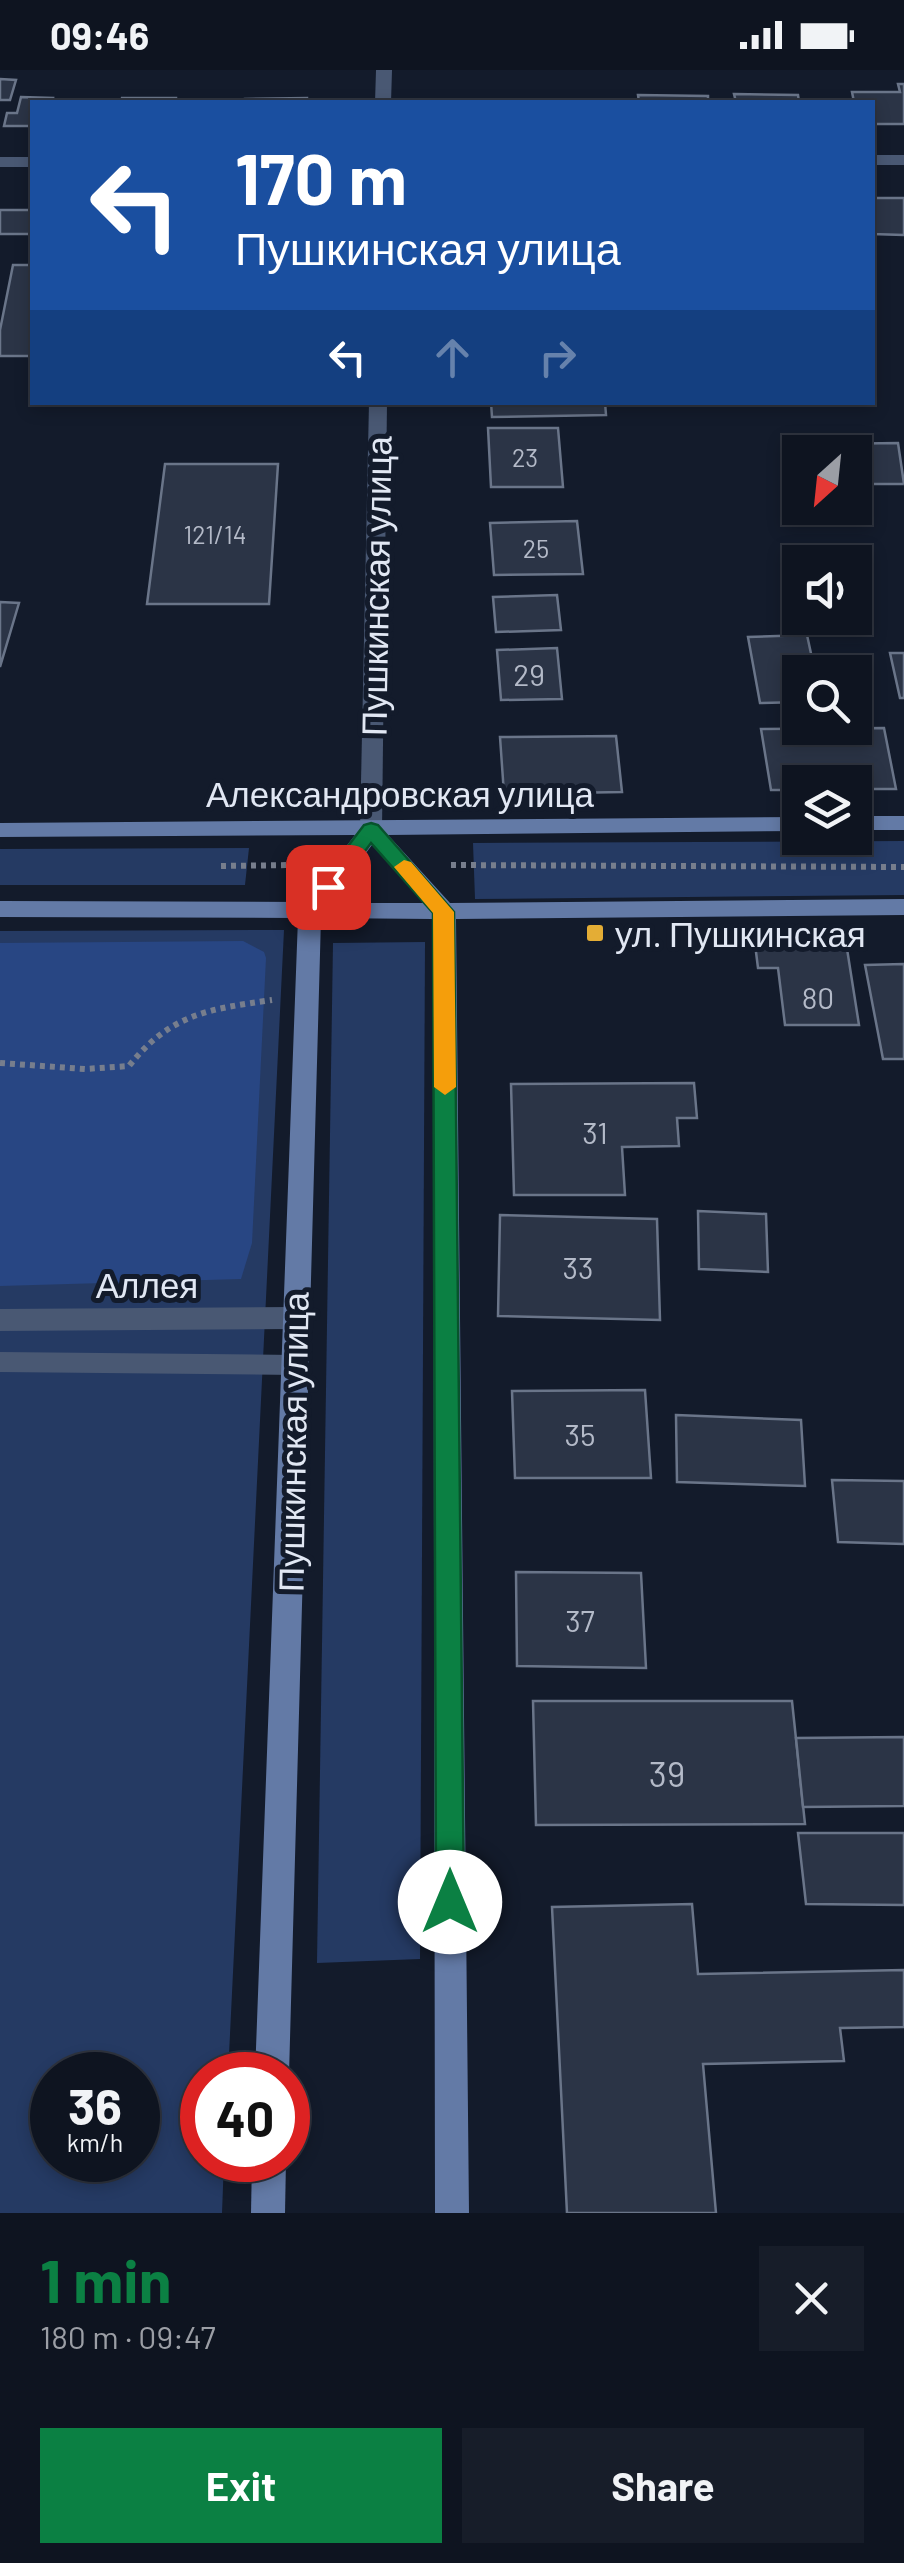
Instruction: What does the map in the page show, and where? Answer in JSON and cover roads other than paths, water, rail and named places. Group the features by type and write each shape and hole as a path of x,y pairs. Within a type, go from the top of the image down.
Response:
{"street":[{"path":"384,70 384,100"},
{"path":"875,160 904,160"},
{"path":"0,162 30,162"},
{"name":"Пушкинская улица","path":"371,830 378,405"},
{"path":"872,824 904,823"},
{"name":"Александровская улица","path":"0,830 782,824"},
{"path":"310,910 371,830 444,912 452,2213"},
{"path":"0,909 444,912 904,907"},
{"name":"Пушкинская улица","path":"273,2052 310,910"},
{"name":"Аллея","path":"0,1320 294,1318"},
{"path":"268,2213 269,2182"}],"lane":[{"path":"0,1362 296,1365"}],"place":[{"name":"ул. Пушкинская","path":"595,933"}]}
